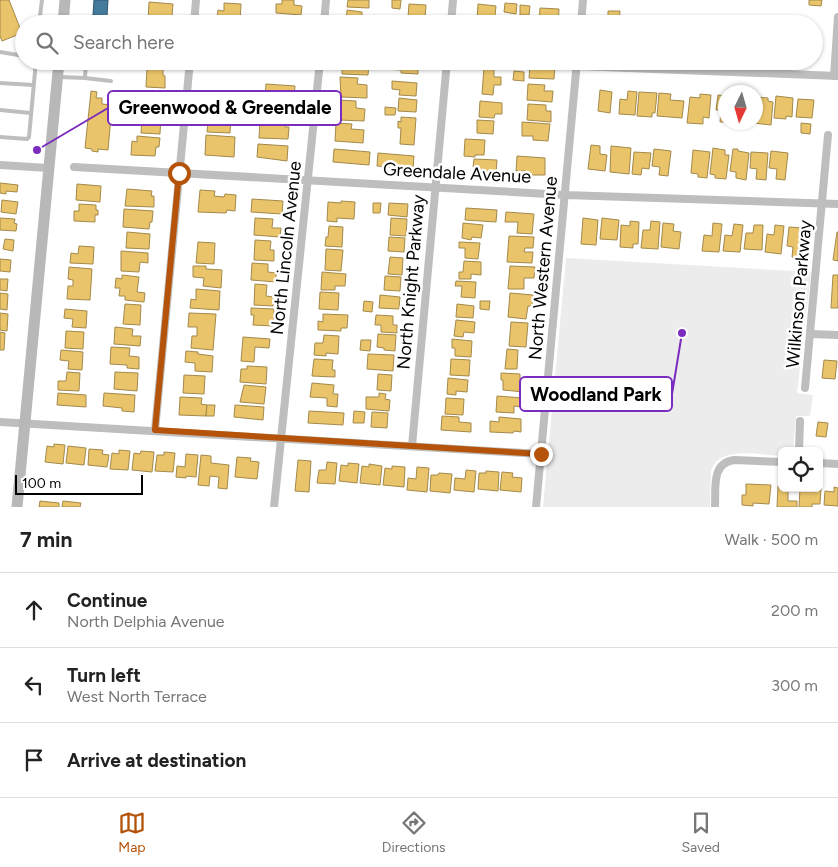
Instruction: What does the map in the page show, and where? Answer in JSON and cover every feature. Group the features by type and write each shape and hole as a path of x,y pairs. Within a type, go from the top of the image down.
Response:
{"main road":[{"path":"64,15 65,0"},
{"path":"17,507 58,70"}],"street":[{"path":"195,15 196,0"},
{"path":"325,15 326,0"},
{"path":"452,15 454,0"},
{"path":"582,15 583,0"},
{"path":"706,70 836,76 838,16"},
{"path":"155,430 189,70"},
{"name":"North Lincoln Avenue","path":"274,507 319,70"},
{"name":"North Knight Parkway","path":"412,446 446,70"},
{"name":"North Western Avenue","path":"536,507 576,70"},
{"name":"Wilkinson Parkway","path":"805,388 828,135"},
{"path":"0,165 48,168"},
{"name":"Greendale Avenue","path":"74,167 565,194 838,204"},
{"path":"810,334 838,335"},
{"path":"0,422 541,454"},
{"path":"799,447 800,422"},
{"path":"715,507 717,476 721,464 734,460 778,462"},
{"path":"823,463 838,464"}],"lane":[{"path":"40,15 42,0"},
{"path":"0,52 15,54"},
{"path":"0,136 27,139 29,137 35,70"},
{"path":"85,78 86,70"},
{"path":"58,77 111,81"},
{"path":"0,83 33,85"},
{"path":"0,110 31,113"}],"shaded area":[{"path":"566,258 811,272 797,393 813,395 810,416 796,416 793,447 778,447 778,456 741,453 722,458 715,463 711,471 710,507 543,507"}],"building: Homes":[{"path":"0,0 9,0 15,15 15,36 2,41 0,36"},
{"path":"282,0 294,0 294,5 302,6 301,15 276,13 276,4 282,4"},
{"path":"348,0 369,0 369,8 347,7"},
{"path":"392,0 401,0 400,9 392,8"},
{"path":"809,0 822,0 821,6 809,5"},
{"path":"149,2 173,4 172,15 148,15"},
{"path":"224,3 241,4 240,15 217,15 218,10 224,11"},
{"path":"505,3 517,4 516,14 504,12"},
{"path":"409,4 426,5 425,15 408,15"},
{"path":"478,4 496,6 495,15 477,15"},
{"path":"520,5 530,6 529,15 520,15"},
{"path":"540,8 559,9 559,15 540,15"},
{"path":"347,10 362,12 362,15 347,15"},
{"path":"608,11 620,11 620,15 608,15"},
{"path":"147,70 163,70 165,88 146,87"},
{"path":"342,70 368,70 368,75 342,74"},
{"path":"401,70 418,70 418,74 401,73"},
{"path":"484,70 494,70 494,77 501,77 501,85 494,85 493,95 482,94"},
{"path":"530,70 555,70 554,79 529,78"},
{"path":"514,71 524,72 524,81 513,80"},
{"path":"340,77 358,78 357,84 367,85 367,98 341,97"},
{"path":"392,81 417,83 416,96 399,95 400,90 392,89"},
{"path":"266,84 295,86 294,98 281,97 280,102 285,102 284,115 264,114"},
{"path":"528,84 545,85 544,91 553,91 552,102 527,100"},
{"path":"600,90 612,92 610,113 598,111"},
{"path":"91,91 97,92 96,98 102,98 102,104 112,105 108,150 98,149 98,152 85,148"},
{"path":"628,91 637,92 635,115 619,114 620,99 627,100"},
{"path":"639,92 657,93 655,113 652,113 652,117 637,116"},
{"path":"659,93 671,94 670,100 684,101 682,118 657,116"},
{"path":"700,94 711,95 709,118 703,117 703,124 687,123 690,97 700,98"},
{"path":"776,96 793,98 792,117 786,116 786,119 774,118"},
{"path":"399,98 417,100 416,112 398,111"},
{"path":"763,98 768,98 768,101 773,102 771,125 763,124"},
{"path":"798,99 814,100 812,118 796,117"},
{"path":"338,100 356,101 356,108 365,109 364,121 339,120 340,113 337,112"},
{"path":"480,101 502,103 502,114 495,114 494,118 479,117"},
{"path":"528,104 546,105 546,111 551,111 551,122 527,120"},
{"path":"385,107 396,108 395,115 385,115"},
{"path":"142,115 161,116 160,134 141,133"},
{"path":"215,115 231,116 230,133 207,132 208,123 215,123"},
{"path":"401,117 416,118 414,145 400,144 401,128 398,128 398,121 401,122"},
{"path":"260,120 286,121 285,127 289,127 288,139 259,138"},
{"path":"477,120 494,121 493,134 477,133"},
{"path":"522,122 550,124 548,141 533,140 533,136 522,136"},
{"path":"336,123 352,124 351,129 364,130 363,143 335,141"},
{"path":"801,123 811,124 810,134 801,133"},
{"path":"206,135 235,137 234,157 205,155"},
{"path":"137,136 160,138 155,156 131,155 132,141 137,142"},
{"path":"465,139 485,140 484,155 475,155 475,157 464,156"},
{"path":"258,144 288,146 287,161 257,157"},
{"path":"591,145 600,146 600,154 607,155 605,171 588,169"},
{"path":"611,146 631,148 629,174 610,172"},
{"path":"713,148 725,150 725,155 729,155 726,179 715,178 715,175 710,174"},
{"path":"334,149 370,152 369,165 333,162"},
{"path":"654,149 671,151 668,176 659,175 660,167 652,166"},
{"path":"733,149 749,153 746,180 736,178 736,172 730,171"},
{"path":"693,150 710,152 707,178 698,177 698,174 691,173"},
{"path":"771,151 788,153 785,180 776,179 777,169 769,168"},
{"path":"634,152 651,153 649,169 642,168 641,175 632,174"},
{"path":"751,152 768,153 766,180 756,179 757,169 750,168"},
{"path":"378,153 414,156 413,169 377,166"},
{"path":"517,156 545,158 545,175 526,175 526,171 516,171"},
{"path":"474,159 497,160 496,175 477,174 478,167 473,167"},
{"path":"0,183 18,185 17,192 6,191 6,194 0,193"},
{"path":"77,184 101,186 100,202 76,200"},
{"path":"127,189 152,191 151,196 154,196 154,207 125,206"},
{"path":"200,190 215,191 214,196 236,195 235,211 227,210 226,213 198,212"},
{"path":"252,199 283,201 282,214 251,212"},
{"path":"2,200 18,202 16,214 1,212"},
{"path":"341,201 355,202 354,219 337,218 337,222 327,221 328,202 341,203"},
{"path":"373,203 381,203 380,213 373,213"},
{"path":"389,203 408,204 407,217 388,215"},
{"path":"79,204 96,205 98,215 95,215 95,222 74,221 74,211 79,211"},
{"path":"466,208 497,210 496,222 465,220"},
{"path":"124,209 153,211 149,229 123,227"},
{"path":"506,212 534,214 532,234 517,233 518,222 505,222"},
{"path":"0,218 15,219 14,223 17,224 16,231 0,230"},
{"path":"255,218 273,219 272,228 281,228 280,237 254,235"},
{"path":"391,218 407,219 406,236 390,235"},
{"path":"583,218 598,220 596,245 581,244"},
{"path":"602,218 619,220 617,240 600,239"},
{"path":"630,221 639,222 638,244 633,244 633,248 620,247 621,225 630,226"},
{"path":"651,221 660,222 658,249 641,248 643,230 650,230"},
{"path":"463,223 483,225 481,238 472,237 471,240 462,238"},
{"path":"663,223 674,224 673,231 681,232 679,249 661,247"},
{"path":"713,223 722,224 719,252 702,251 704,235 712,236"},
{"path":"734,224 743,225 740,252 723,251 725,235 732,236"},
{"path":"754,225 763,225 762,250 744,249 746,233 753,233"},
{"path":"775,225 784,226 781,254 765,252 767,234 774,235"},
{"path":"329,226 343,227 342,247 325,246"},
{"path":"789,227 803,228 800,258 792,257 793,247 787,246"},
{"path":"127,232 150,234 149,249 126,248"},
{"path":"838,232 838,261 833,260"},
{"path":"509,236 534,237 533,248 525,248 524,252 533,252 532,263 507,262"},
{"path":"389,237 405,238 404,252 388,251"},
{"path":"5,239 14,240 13,251 3,249"},
{"path":"255,240 271,241 270,250 274,250 274,261 254,260"},
{"path":"198,242 215,243 214,264 196,263"},
{"path":"459,242 480,243 478,259 465,258 465,248 459,248"},
{"path":"79,246 94,247 93,264 70,263 71,253 78,254"},
{"path":"326,249 343,250 341,271 325,270"},
{"path":"121,251 148,253 148,263 140,262 139,272 121,271"},
{"path":"390,257 403,258 402,275 388,274"},
{"path":"0,259 11,260 10,272 0,271"},
{"path":"464,261 481,262 481,275 471,274 471,279 459,279 459,272 463,272"},
{"path":"252,263 268,264 268,272 276,273 276,282 251,280"},
{"path":"193,266 206,266 206,269 222,270 221,288 203,286 204,278 193,277"},
{"path":"510,266 535,267 534,278 524,278 524,289 508,289"},
{"path":"69,267 92,269 90,300 67,299 68,286 73,286 73,280 68,279"},
{"path":"322,272 346,274 345,286 335,286 335,290 321,290"},
{"path":"122,275 139,277 137,292 145,293 144,302 125,300 125,296 119,296 120,288 115,288 116,278 122,279"},
{"path":"833,275 838,275 838,308 831,308"},
{"path":"385,276 401,277 400,291 384,290"},
{"path":"0,279 8,279 7,291 0,290"},
{"path":"456,281 476,282 475,298 461,297 462,286 455,286"},
{"path":"255,284 267,285 266,296 274,297 273,306 254,305"},
{"path":"196,289 220,291 219,310 190,308 191,299 196,300"},
{"path":"320,292 339,293 338,310 319,309"},
{"path":"0,293 8,294 7,310 0,309"},
{"path":"510,293 533,295 532,306 528,306 526,319 508,317"},
{"path":"380,295 400,297 399,309 379,308"},
{"path":"364,301 373,302 372,312 363,311"},
{"path":"480,301 490,301 489,310 480,309"},
{"path":"125,304 141,305 140,325 123,324"},
{"path":"457,304 474,306 473,318 456,317"},
{"path":"251,308 274,309 273,326 253,325 254,315 251,315"},
{"path":"65,309 87,311 86,328 72,327 73,319 64,318"},
{"path":"0,313 8,314 7,331 0,330"},
{"path":"189,313 216,314 213,350 191,348 192,336 197,336 197,327 188,327"},
{"path":"323,314 348,315 347,328 341,328 341,331 318,330 318,321 323,322"},
{"path":"376,315 393,316 393,325 397,325 397,333 381,332 381,325 375,325"},
{"path":"456,320 475,322 474,333 464,332 463,337 454,336"},
{"path":"511,322 528,323 526,347 509,346"},
{"path":"115,327 133,329 132,336 141,336 140,346 114,344"},
{"path":"66,331 84,332 83,349 65,348"},
{"path":"0,332 5,333 4,350 0,350"},
{"path":"378,334 396,335 395,351 377,347"},
{"path":"324,335 339,336 338,354 314,355 315,343 323,343"},
{"path":"243,337 270,339 269,348 255,347 254,362 241,361"},
{"path":"452,339 472,341 471,357 455,356 455,348 452,348"},
{"path":"361,340 371,340 370,351 360,350"},
{"path":"111,347 130,348 129,356 139,357 139,369 127,368 127,365 110,364"},
{"path":"507,349 518,350 517,369 505,369"},
{"path":"61,350 83,352 82,370 68,369 69,361 60,360"},
{"path":"186,351 213,356 212,372 195,371 195,363 185,362"},
{"path":"368,354 394,355 393,371 367,369"},
{"path":"314,359 333,360 332,370 335,370 335,377 312,376"},
{"path":"451,359 470,360 469,376 450,375"},
{"path":"824,360 837,361 835,379 822,378"},
{"path":"247,366 267,367 266,384 240,382 241,369 247,369"},
{"path":"67,372 80,373 79,391 58,390 58,381 66,381"},
{"path":"115,372 138,373 137,391 114,389"},
{"path":"501,373 520,374 520,379 525,380 524,392 503,390"},
{"path":"378,374 392,375 391,391 377,390"},
{"path":"184,375 205,376 204,394 183,393"},
{"path":"448,378 468,380 467,392 456,391 456,395 447,394"},
{"path":"312,383 334,385 333,394 338,394 337,407 327,406 327,398 310,397"},
{"path":"244,385 266,387 264,404 240,402"},
{"path":"58,393 86,395 86,407 57,405"},
{"path":"104,393 135,395 134,412 122,411 122,408 103,406"},
{"path":"379,393 386,394 385,399 390,400 389,411 366,409 366,397 379,397"},
{"path":"497,396 523,398 523,407 514,406 514,413 496,412"},
{"path":"180,397 202,398 201,404 207,405 206,416 179,415"},
{"path":"446,398 464,399 463,415 445,414"},
{"path":"207,405 215,405 214,416 206,416"},
{"path":"235,405 264,407 263,420 234,417"},
{"path":"309,411 344,413 343,425 308,423"},
{"path":"354,411 365,412 364,423 353,423"},
{"path":"372,412 388,413 387,428 371,427"},
{"path":"442,416 459,417 459,422 471,423 471,432 441,430"},
{"path":"499,417 521,419 521,432 490,432 490,421 499,422"},
{"path":"818,422 828,423 826,437 816,436"},
{"path":"54,444 65,445 63,464 45,462 47,446 54,447"},
{"path":"68,446 86,448 84,465 66,463"},
{"path":"89,449 103,450 102,454 109,455 107,467 88,465"},
{"path":"119,450 130,451 128,470 110,469 112,453 119,454"},
{"path":"141,451 154,452 152,472 132,470 134,453 140,454"},
{"path":"164,452 175,453 173,472 155,471 157,455 164,455"},
{"path":"186,454 198,455 196,477 176,477 177,466 185,467"},
{"path":"201,455 211,456 211,463 229,465 227,489 218,488 219,477 210,476 209,486 198,485"},
{"path":"237,457 251,458 250,461 259,462 257,479 235,477"},
{"path":"298,460 311,461 309,492 295,491"},
{"path":"327,462 337,463 335,484 317,483 319,470 326,470"},
{"path":"348,463 359,464 357,483 339,481 341,465 348,466"},
{"path":"369,464 382,466 380,485 360,483 362,466 369,467"},
{"path":"392,466 405,467 404,487 383,485 385,468 392,469"},
{"path":"417,467 429,468 427,492 407,490 408,478 416,479"},
{"path":"466,470 476,471 474,492 454,490 455,478 465,479"},
{"path":"486,471 499,472 498,491 478,489 479,473 486,473"},
{"path":"502,472 513,473 512,477 522,478 521,492 500,490"},
{"path":"439,473 452,474 450,493 430,491 431,475 438,475"},
{"path":"746,484 771,485 769,504 753,503 753,506 742,505 742,495 746,495"},
{"path":"778,486 778,492 788,492 788,501 797,501 797,507 777,507"},
{"path":"834,487 838,488 838,506 824,505 825,491 834,492"},
{"path":"800,492 821,492 820,504 812,504 812,507 799,507"},
{"path":"40,501 59,503 59,507 39,507"},
{"path":"63,501 81,503 80,507 62,507"}],"building: Public":[{"path":"94,0 108,0 107,15 93,15"}],"place":[{"name":"Greenwood & Greendale","path":"37,150"},
{"name":"Woodland Park","path":"682,333"}],"route":[{"path":"179,173 155,430 541,454"}]}
